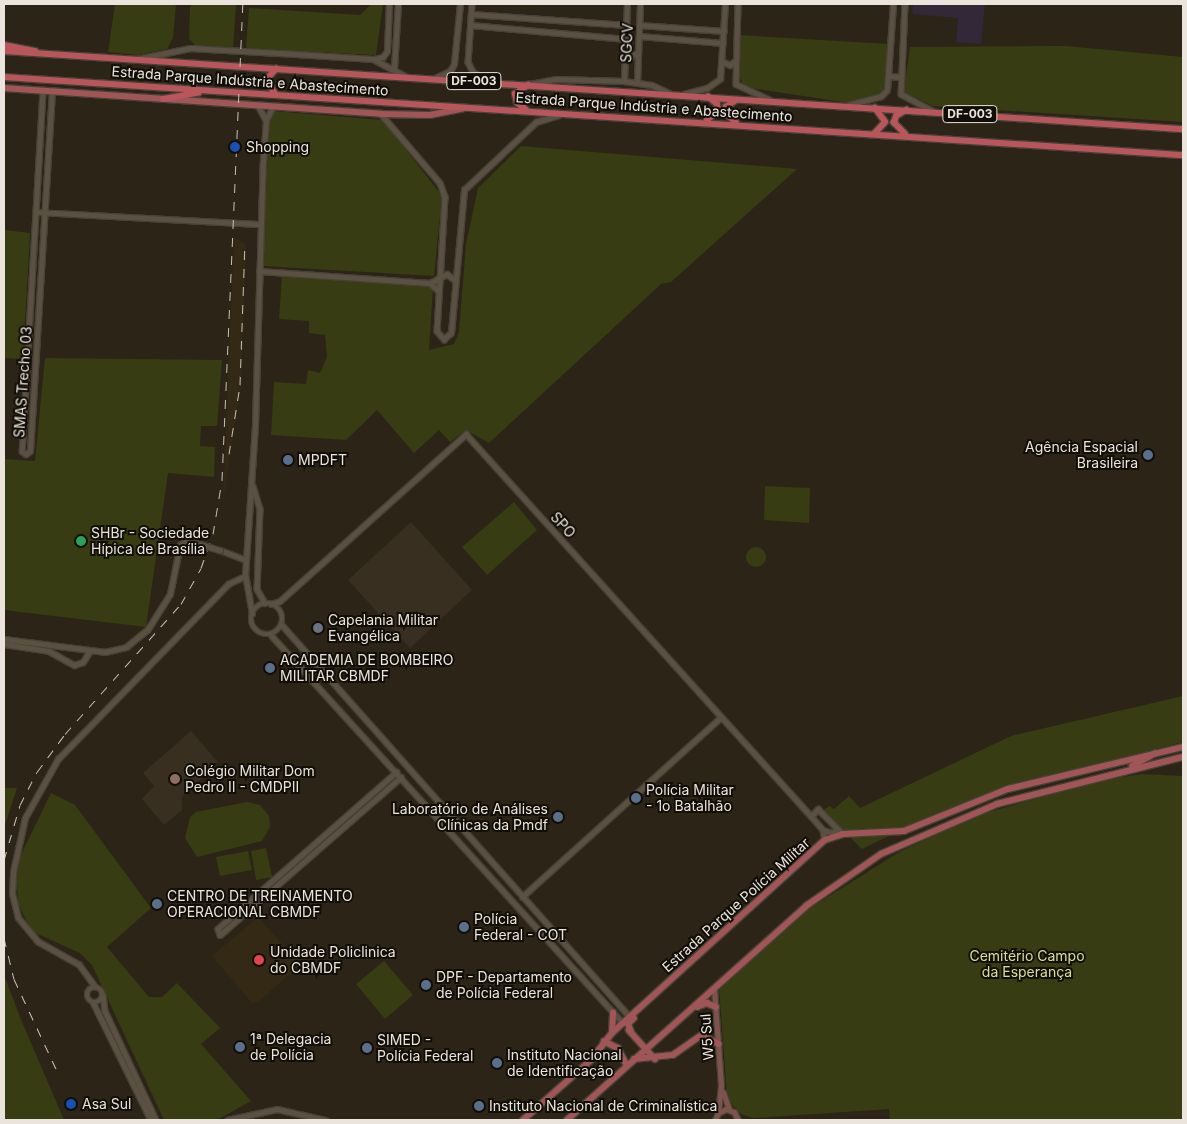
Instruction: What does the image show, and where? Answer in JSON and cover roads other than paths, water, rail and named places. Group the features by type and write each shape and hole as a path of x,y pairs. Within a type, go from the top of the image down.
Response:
{"highway":[{"path":"4,45 44,54"},
{"name":"Estrada Parque Indústria e Abastecimento","path":"4,51 682,94 1183,129"},
{"path":"275,94 266,80 276,68"},
{"name":"Estrada Parque Indústria e Abastecimento","path":"4,77 529,112 737,123 1183,155"},
{"path":"529,112 517,103 515,94 530,84"},
{"path":"163,99 206,91"},
{"path":"702,96 713,100 718,111 714,117 702,122"},
{"path":"737,123 730,120 726,107 740,98"},
{"path":"874,134 885,122 875,108"},
{"path":"908,110 896,116 894,124 898,131 910,136"}],"main road":[{"path":"4,88 272,108 382,114 430,115 466,108"},
{"name":"Estrada Parque Polícia Militar","path":"523,1120 591,1060 612,1033 825,840 843,834 897,833 965,804 1008,790 1183,747"},
{"path":"1109,774 1146,761 1155,753"},
{"path":"569,1120 627,1065 714,988 843,878 881,854 956,818 997,804 1183,756"},
{"path":"997,804 994,798 1008,790"},
{"path":"956,818 970,809 965,804"},
{"path":"631,1032 630,1022 678,974"},
{"name":"W5 Sul","path":"714,988 721,1085 715,1118"},
{"path":"692,1008 707,1003 716,1007"},
{"path":"612,1033 613,1013"},
{"path":"623,1023 655,1059"},
{"path":"634,1059 655,1059 673,1055 702,1035 719,1044"},
{"path":"604,1042 618,1048 627,1065"},
{"name":"W5 Sul","path":"721,1085 729,1110"},
{"path":"715,1118 729,1110 738,1120"}],"street":[{"path":"135,59 190,48 373,59 383,57 388,45 389,4"},
{"path":"394,69 398,4"},
{"path":"434,79 453,68 460,4"},
{"path":"472,4 469,66 488,82"},
{"name":"SGCV","path":"624,82 628,4"},
{"name":"SGCV","path":"637,82 640,4"},
{"path":"682,94 714,86 720,79 726,4"},
{"path":"737,4 736,84 771,100"},
{"path":"848,105 881,96 887,90 894,4"},
{"path":"905,4 901,77 904,98 933,111"},
{"path":"471,14 627,25"},
{"path":"480,26 481,15"},
{"path":"578,33 580,22"},
{"path":"587,34 588,23"},
{"path":"610,36 612,24"},
{"path":"470,25 578,33 626,39"},
{"path":"639,25 724,32"},
{"path":"711,42 715,39 712,31"},
{"path":"892,32 904,34"},
{"path":"639,36 723,43"},
{"path":"457,39 469,40"},
{"path":"388,45 395,45"},
{"path":"625,51 632,56 637,52"},
{"path":"373,59 407,77"},
{"path":"722,62 730,65 735,61"},
{"path":"888,76 901,77"},
{"path":"530,84 556,79 637,82 671,94"},
{"name":"SMAS Trecho 03","path":"43,91 24,454 30,451 52,91"},
{"path":"43,106 51,106"},
{"path":"259,107 266,120"},
{"path":"272,108 266,120 260,224 252,482 245,576 256,631 271,635 318,685 623,1023"},
{"path":"382,114 440,183 445,197 437,331 444,339 451,333 464,190 539,120 564,114"},
{"path":"37,212 260,224"},
{"path":"259,272 430,283 439,290"},
{"path":"33,274 41,275"},
{"path":"430,283 440,276 447,274 455,280"},
{"name":"SPO","path":"268,603 280,600 466,434 811,816 823,830 825,840"},
{"path":"252,482 260,516 257,589 268,603 278,608"},
{"path":"248,516 260,516"},
{"path":"4,639 90,651 122,649 144,633 173,588 180,545 185,542 200,544 246,560"},
{"path":"156,1120 105,1010 103,996 72,960 28,933 18,918 13,878 25,818 58,759 228,584 245,576"},
{"path":"280,600 278,608 282,625 326,678 630,1017"},
{"path":"252,614 268,603"},
{"path":"271,635 282,625"},
{"path":"4,644 49,650 78,665 86,658 90,651"},
{"path":"67,659 72,648"},
{"path":"80,649 86,658"},
{"path":"318,685 326,678"},
{"path":"522,897 721,717"},
{"path":"392,766 400,759"},
{"path":"308,854 344,818 397,772"},
{"path":"270,887 220,935 217,930 401,777"},
{"path":"374,792 380,795"},
{"path":"427,805 434,798"},
{"path":"811,816 818,809 843,834"},
{"path":"344,818 348,823"},
{"path":"823,830 832,833 837,829"},
{"path":"482,868 485,862 490,862"},
{"path":"533,924 540,917"},
{"path":"224,924 227,929"},
{"path":"558,952 565,945"},
{"path":"88,979 89,990 87,996 93,1002 152,1120"},
{"path":"89,990 95,987"},
{"path":"93,1002 103,996"},
{"path":"228,1120 277,1109 326,1120"}],"railway":[{"path":"4,860 20,805 37,772 65,734 181,604 201,568 213,534 222,480 243,4"},
{"path":"229,454 240,385 245,245"},
{"path":"4,938 14,979 59,1075"}],"place":[{"name":"Shopping","path":"235,147"},
{"name":"Agência Espacial Brasileira","path":"1148,455"},
{"name":"MPDFT","path":"288,460"},
{"name":"SHBr - Sociedade Hípica de Brasília","path":"81,541"},
{"name":"Capelania Militar Evangélica","path":"318,628"},
{"name":"ACADEMIA DE BOMBEIRO MILITAR CBMDF","path":"270,668"},
{"name":"Colégio Militar Dom Pedro II - CMDPII","path":"175,779"},
{"name":"Polícia Militar - 1o Batalhão","path":"636,798"},
{"name":"Laboratório de Análises Clínicas da Pmdf","path":"558,817"},
{"name":"CENTRO DE TREINAMENTO OPERACIONAL CBMDF","path":"157,904"},
{"name":"Polícia Federal - COT","path":"464,927"},
{"name":"Unidade Policlinica do CBMDF","path":"259,960"},
{"name":"DPF - Departamento de Polícia Federal","path":"426,985"},
{"name":"1ª Delegacia de Polícia","path":"240,1047"},
{"name":"SIMED - Polícia Federal","path":"367,1048"},
{"name":"Instituto Nacional de Identificação","path":"497,1063"},
{"name":"Asa Sul","path":"71,1104"},
{"name":"Instituto Nacional de Criminalística","path":"479,1106"}],"park label":[{"name":"Cemitério Campo da Esperança","path":"1027,964"}]}
